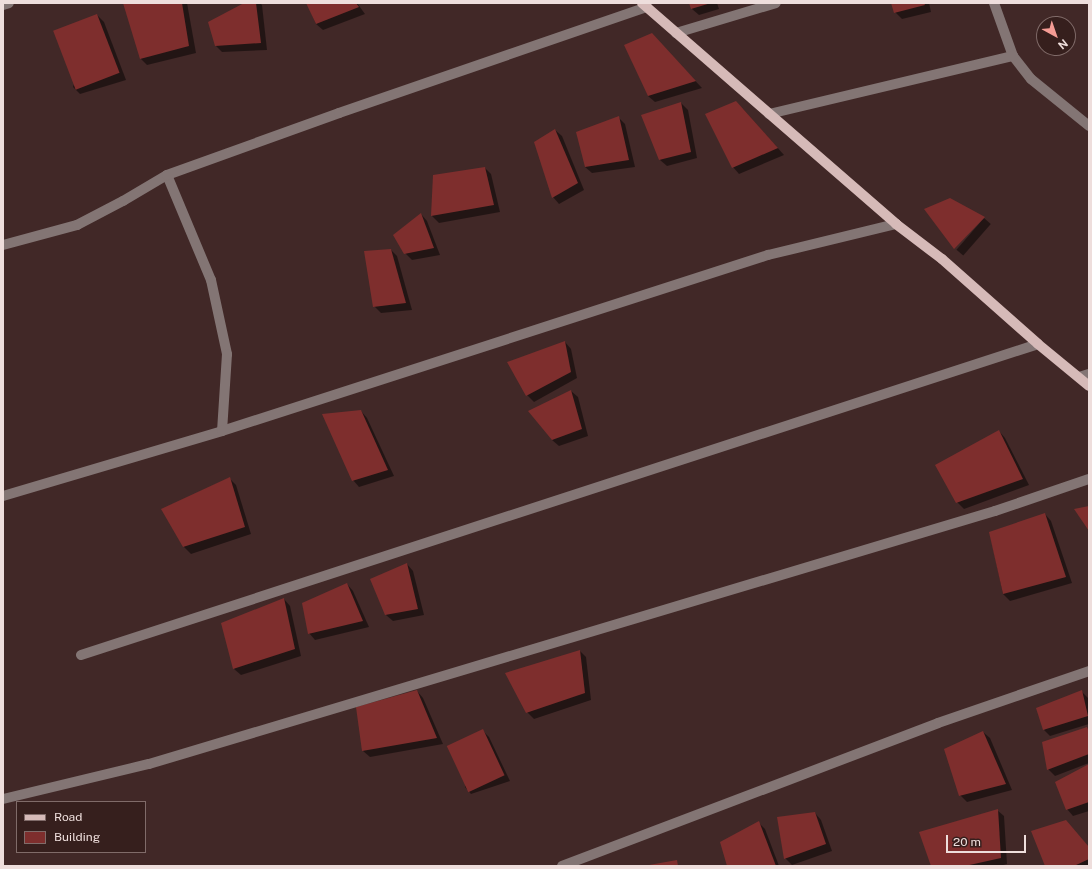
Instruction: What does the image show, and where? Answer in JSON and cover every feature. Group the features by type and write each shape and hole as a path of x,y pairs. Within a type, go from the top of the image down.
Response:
{"main road":[{"path":"644,5 896,224 942,259 1038,344 1089,386"}],"street":[{"path":"3,5 9,3"},
{"path":"676,33 776,3"},
{"path":"994,3 1013,56 1031,79 1089,126"},
{"path":"3,245 77,225 123,201 167,175 644,5"},
{"path":"769,114 1013,56"},
{"path":"167,175 211,280 227,354 222,431"},
{"path":"3,496 222,431 768,255 896,224"},
{"path":"81,655 1038,344"},
{"path":"1079,378 1089,374"},
{"path":"3,798 149,764 995,511 1089,479"},
{"path":"562,866 938,722 1089,671"}],"building":[{"path":"123,3 182,3 189,46 140,59"},
{"path":"244,3 256,3 261,43 215,46 208,22"},
{"path":"306,3 356,3 359,7 316,24"},
{"path":"689,3 711,3 691,9"},
{"path":"891,3 924,3 925,5 894,13"},
{"path":"97,14 120,73 76,90 53,31"},
{"path":"652,33 696,81 648,96 624,45"},
{"path":"736,101 778,148 732,168 705,114"},
{"path":"681,102 691,152 659,160 641,115"},
{"path":"619,116 629,160 585,167 576,132"},
{"path":"555,129 578,183 552,198 534,142"},
{"path":"485,167 494,205 431,216 433,175"},
{"path":"950,198 985,217 954,249 924,209"},
{"path":"421,213 434,248 404,254 393,235"},
{"path":"391,249 406,303 373,307 364,251"},
{"path":"565,341 571,372 526,396 507,362"},
{"path":"571,390 582,429 552,440 528,411"},
{"path":"361,410 388,470 352,481 322,414"},
{"path":"999,430 1023,479 956,503 935,465"},
{"path":"230,477 245,527 183,547 161,509"},
{"path":"1089,506 1089,531 1074,509"},
{"path":"1045,513 1066,577 1003,594 989,532"},
{"path":"407,563 418,609 385,615 370,579"},
{"path":"347,583 363,621 308,634 302,603"},
{"path":"284,598 295,649 233,669 221,623"},
{"path":"580,650 585,693 526,713 505,673"},
{"path":"417,690 437,738 362,751 356,707"},
{"path":"1082,690 1088,716 1043,730 1036,708"},
{"path":"1087,727 1089,732 1089,754 1047,770 1042,742"},
{"path":"483,729 505,775 468,792 447,746"},
{"path":"983,731 1006,784 959,796 944,749"},
{"path":"1089,764 1089,802 1066,810 1055,782"},
{"path":"998,809 1001,858 965,866 931,866 919,832"},
{"path":"815,812 826,844 784,859 777,817"},
{"path":"1066,820 1089,847 1089,859 1074,866 1045,866 1031,831"},
{"path":"759,821 776,866 727,866 720,842"},
{"path":"677,860 678,866 649,866 649,865"}]}
